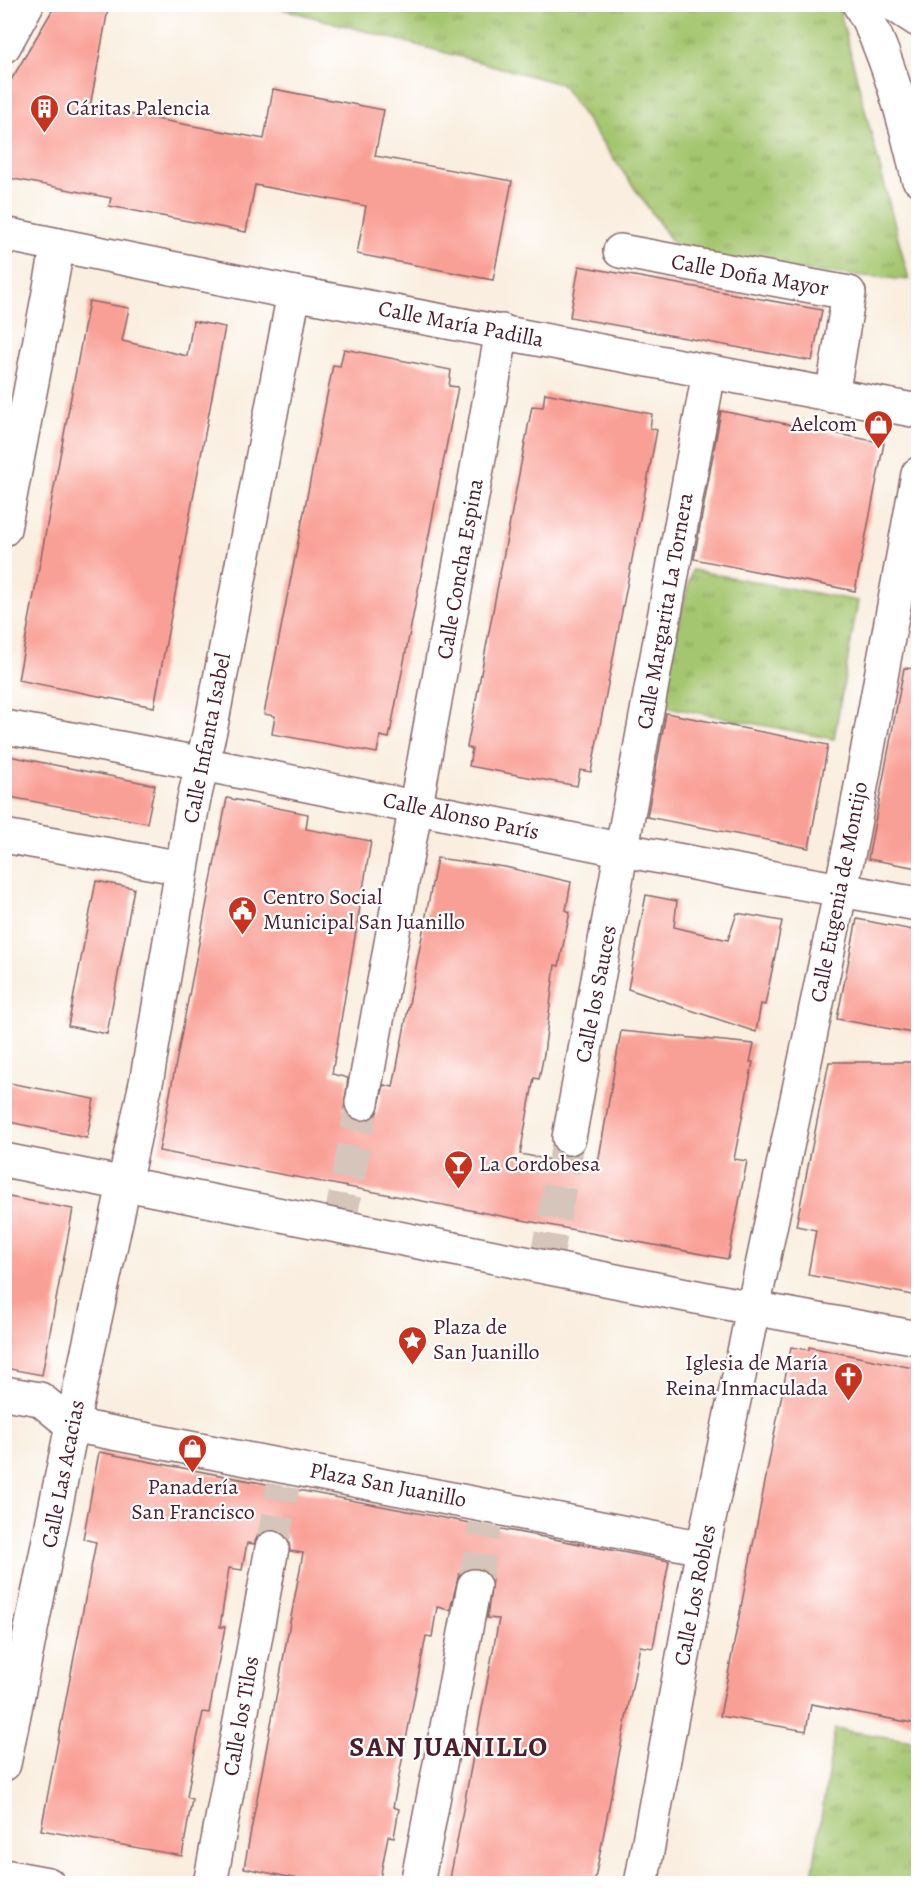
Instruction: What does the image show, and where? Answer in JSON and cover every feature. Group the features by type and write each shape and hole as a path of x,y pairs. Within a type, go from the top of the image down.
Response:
{"street":[{"path":"4,46 27,4"},
{"path":"859,4 879,48 903,116 918,178"},
{"path":"893,4 918,20"},
{"path":"903,116 907,97 918,79"},
{"name":"Calle María Padilla","path":"4,234 294,293 918,411"},
{"path":"4,529 13,438 58,244"},
{"name":"Calle Doña Mayor","path":"620,251 849,293 832,396"},
{"name":"Calle Infanta Isabel","path":"123,1184 147,1078 182,868 294,293"},
{"name":"Calle Concha Espina","path":"362,1102 418,806 502,331"},
{"name":"Calle Margarita La Tornera","path":"623,849 709,372"},
{"name":"Calle Eugenia de Montijo","path":"752,1308 840,889 918,474"},
{"name":"Calle Alonso París","path":"4,727 160,754 202,765 418,806 623,849 918,904"},
{"path":"4,836 182,868"},
{"name":"Calle los Sauces","path":"569,1138 623,849"},
{"path":"4,1160 752,1308 918,1338"},
{"name":"Calle Las Acacias","path":"4,1764 123,1184"},
{"name":"Calle Los Robles","path":"641,1884 703,1548 752,1308"},
{"path":"4,1393 40,1399 72,1425"},
{"name":"Plaza San Juanillo","path":"72,1425 285,1476 487,1514 703,1548"},
{"name":"Calle los Tilos","path":"210,1884 272,1548"},
{"path":"417,1884 474,1586"},
{"path":"4,1876 48,1884"}],"green space":[{"path":"277,5 830,5 839,9 909,280 686,261 561,84 283,9"},
{"path":"692,570 858,601 834,739 658,705"},
{"path":"835,1729 918,1742 917,1883 811,1883"}],"building":[{"path":"56,4 109,4 90,107 264,139 273,89 384,110 375,156 512,181 493,280 357,254 366,206 255,185 246,232 109,206 111,198 4,177 4,92"},
{"path":"579,266 822,310 812,361 570,317"},
{"path":"89,301 129,308 122,341 187,356 193,321 225,327 154,707 18,680"},
{"path":"344,349 451,370 449,386 458,387 389,738 380,736 377,753 272,734 275,716 264,714 333,365 340,366"},
{"path":"545,393 652,414 650,428 657,430 591,772 580,770 577,786 469,766 472,749 467,747 532,406 543,407"},
{"path":"721,411 884,443 855,591 694,559"},
{"path":"904,668 918,669 918,868 868,859"},
{"path":"666,713 828,745 809,848 647,817"},
{"path":"4,755 155,785 147,823 4,796"},
{"path":"227,798 308,814 306,829 371,841 332,1074 348,1078 344,1109 349,1117 358,1121 368,1121 376,1116 384,1085 393,1087 437,858 505,867 571,882 566,910 570,912 559,966 555,965 544,1054 539,1079 534,1078 520,1154 597,1169 621,1031 754,1044 750,1062 753,1062 734,1159 747,1161 728,1259 159,1151"},
{"path":"96,881 134,888 107,1034 68,1026"},
{"path":"646,895 677,901 674,927 728,940 737,913 782,921 765,1005 761,1004 756,1032 628,989"},
{"path":"857,919 918,931 918,1034 837,1019"},
{"path":"829,1062 918,1062 918,1296 808,1275 816,1230 796,1226"},
{"path":"4,1082 94,1099 87,1138 4,1121"},
{"path":"4,1196 73,1209 42,1375 4,1368"},
{"path":"791,1347 809,1350 809,1347 918,1369 918,1724 811,1704 806,1731 720,1716"},
{"path":"99,1452 669,1561 653,1648 640,1646 594,1884 449,1884 499,1619 487,1618 492,1580 486,1571 477,1568 467,1569 459,1574 450,1610 437,1607 432,1637 426,1636 393,1807 399,1809 394,1837 388,1836 379,1884 323,1884 244,1868 303,1553 290,1551 289,1541 285,1534 275,1530 266,1530 258,1535 254,1544 247,1543 242,1570 229,1568 220,1627 225,1627 209,1713 203,1712 197,1740 187,1797 192,1799 182,1856 41,1830 96,1542 83,1539"}],"tunnel":[{"path":"339,1227 362,1103"},
{"path":"545,1267 569,1138"},
{"path":"272,1548 283,1486"},
{"path":"474,1586 485,1525"}],"place":[{"name":"Cáritas Palencia","path":"45,134"},
{"name":"Aelcom","path":"878,450"},
{"name":"Centro Social Municipal San Juanillo","path":"242,936"},
{"name":"La Cordobesa","path":"458,1190"},
{"name":"Plaza de San Juanillo","path":"412,1366"},
{"name":"Iglesia de María Reina Inmaculada","path":"849,1402"},
{"name":"Panadería San Francisco","path":"193,1474"}],"district":[{"name":"SAN JUANILLO","path":"449,1747"}]}
